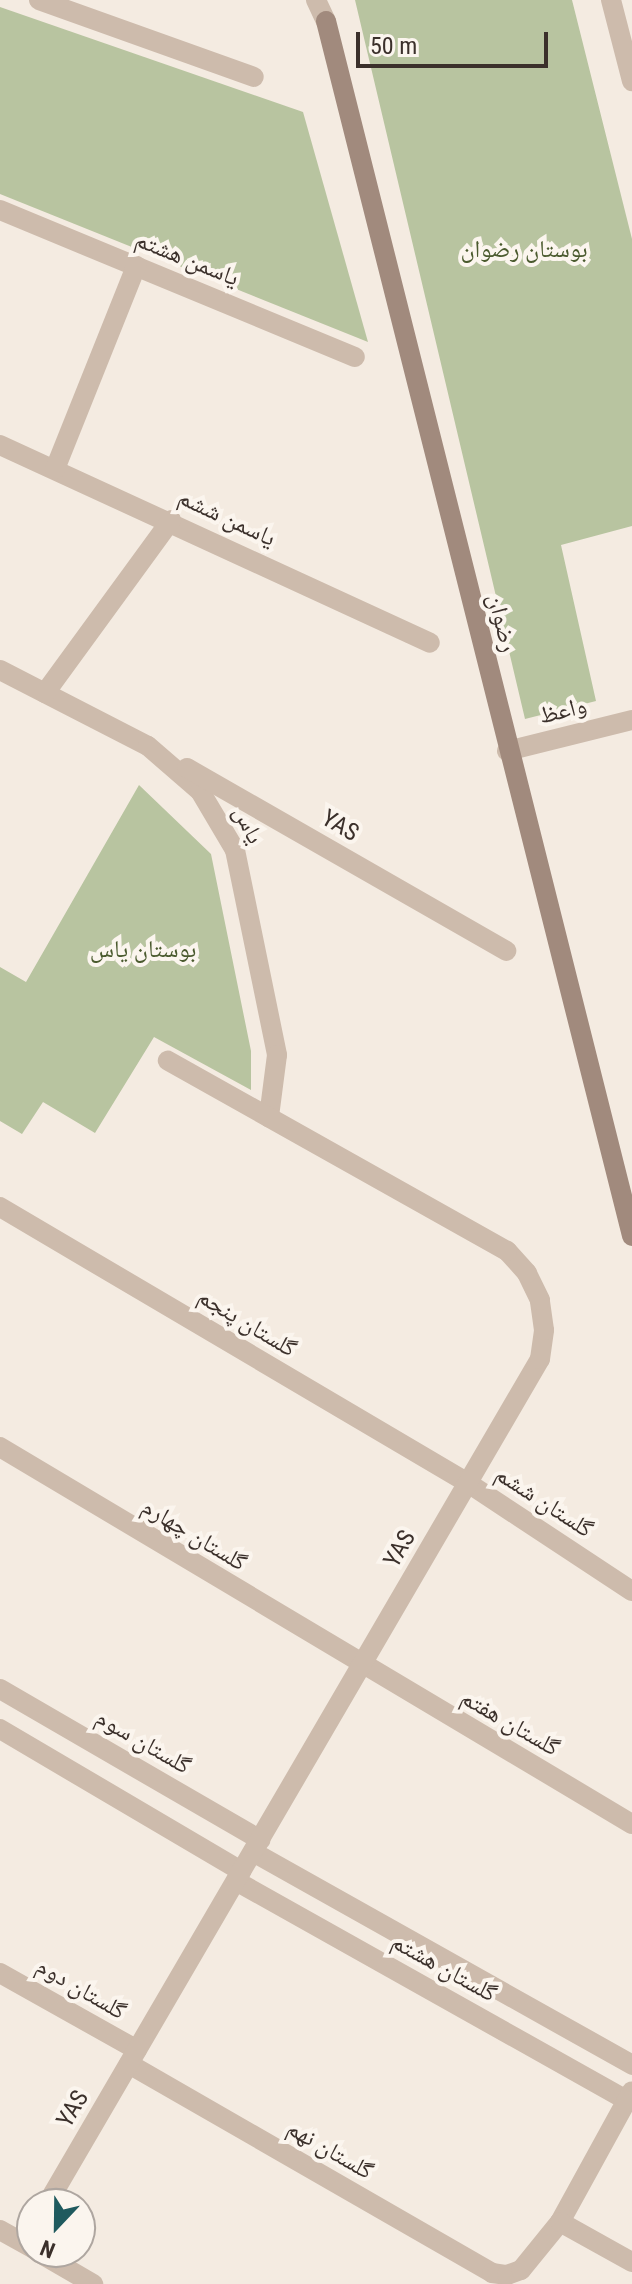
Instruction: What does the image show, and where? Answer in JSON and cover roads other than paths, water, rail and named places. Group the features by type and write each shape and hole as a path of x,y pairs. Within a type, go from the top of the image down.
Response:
{"main road":[{"name":"رضوان","path":"326,21 507,751 632,1236"}],"street":[{"path":"39,0 254,77"},
{"path":"316,0 326,21"},
{"path":"323,0 326,21"},
{"path":"611,0 632,81"},
{"name":"یاسمن هشتم","path":"0,210 355,357"},
{"path":"55,469 136,266"},
{"name":"یاسمن ششم","path":"0,445 171,520 430,643"},
{"path":"45,693 171,520"},
{"name":"یاس","path":"0,670 148,746 200,791 235,850 277,1055 269,1117"},
{"name":"واعظ","path":"507,751 632,720"},
{"name":"YAS","path":"148,746 506,951"},
{"name":"YAS","path":"56,2188 540,1359 544,1330 540,1300 527,1273 507,1251 168,1061"},
{"name":"گلستان پنجم","path":"0,1207 468,1483"},
{"name":"گلستان چهارم","path":"0,1447 361,1667"},
{"name":"گلستان ششم","path":"468,1483 632,1591"},
{"name":"گلستان هفتم","path":"361,1667 632,1824"},
{"name":"گلستان سوم","path":"0,1689 257,1846"},
{"path":"0,1729 238,1876"},
{"name":"گلستان هشتم","path":"257,1846 632,2065"},
{"name":"گلستان هشتم","path":"238,1876 630,2095"},
{"name":"گلستان دوم","path":"0,1973 133,2057"},
{"name":"گلستان نهم","path":"133,2057 492,2273 507,2275 521,2270 560,2222"},
{"path":"630,2095 560,2222 632,2262"},
{"path":"69,2268 93,2284"}],"park label":[{"name":"بوستان رضوان","path":"524,250"},
{"name":"بوستان یاس","path":"143,950"}]}
